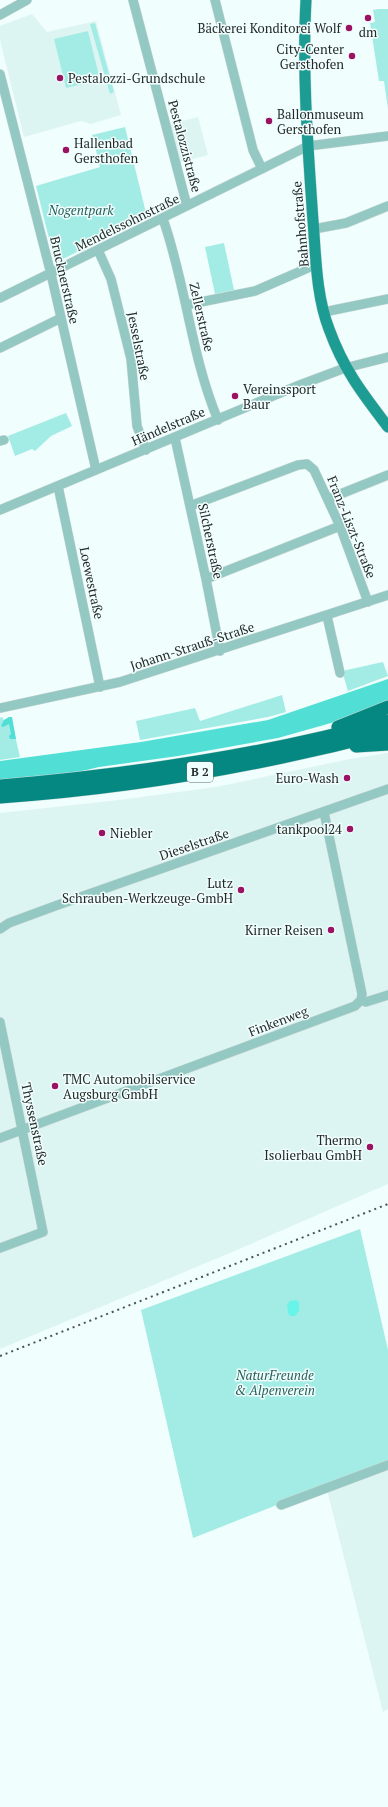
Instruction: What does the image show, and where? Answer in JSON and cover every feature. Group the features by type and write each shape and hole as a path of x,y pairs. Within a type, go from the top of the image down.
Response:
{"highway":[{"path":"297,743 388,707"},
{"name":"B 2","path":"0,786 138,771 297,743 388,722"},
{"name":"B 2","path":"0,797 145,781 322,748 388,732"},
{"path":"322,748 388,744"}],"main road":[{"name":"Bahnhofstraße","path":"306,0 304,42 308,146 320,292 329,328 345,368 354,383 388,427"}],"street":[{"path":"0,15 26,0"},
{"name":"Pestalozzistraße","path":"133,0 187,206"},
{"path":"215,0 253,150 262,169"},
{"name":"Brucknerstraße","path":"0,74 51,274 96,470"},
{"name":"Mendelssohnstraße","path":"0,298 163,219 308,146 388,136"},
{"path":"314,229 346,223 388,206"},
{"name":"Zellerstraße","path":"163,219 174,250 204,381 218,420"},
{"name":"Jesselstraße","path":"98,250 111,279 131,359 137,426 146,450"},
{"path":"186,305 255,291 317,264"},
{"path":"324,312 388,299"},
{"path":"0,348 61,318"},
{"name":"Händelstraße","path":"0,510 345,368 388,357"},
{"name":"Silcherstraße","path":"175,438 220,651"},
{"name":"Franz-Liszt-Straße","path":"190,506 298,464 307,464 313,468 340,526 368,602"},
{"path":"328,499 388,475"},
{"name":"Loewestraße","path":"58,486 100,687"},
{"path":"206,579 340,526"},
{"name":"Johann-Strauß-Straße","path":"0,708 120,682 220,651 388,595"},
{"path":"327,616 340,673"},
{"name":"Dieselstraße","path":"0,928 5,923 388,789"},
{"path":"324,812 360,986 361,1000 366,1002 388,994"},
{"name":"Finkenweg","path":"0,1138 355,1006 361,1000"},
{"name":"Thyssenstraße","path":"0,1022 43,1232 0,1248"},
{"path":"281,1505 388,1465"}],"shaded area":[{"name":"Pestalozzi-Grundschule","path":"32,14 47,32 96,21 121,115 91,124 81,121 24,137 0,40 0,26"},
{"path":"198,117 208,155 178,163 168,125"},
{"path":"388,679 388,703 338,721 278,738 178,756 99,767 74,773 0,781 0,761 141,742 268,720"},
{"path":"12,717 16,739 10,739 9,736 11,734 9,724 3,727 1,726 4,720"},
{"path":"388,753 388,1184 230,1253 0,1349 0,813 119,800 216,787 350,759"},
{"path":"296,1300 299,1302 299,1311 295,1316 290,1316 288,1313 287,1305 290,1301"},
{"path":"388,1466 388,1709 383,1712 327,1490"}],"green space":[{"path":"388,9 388,109 384,81 379,81 370,23 375,22 373,10"},
{"path":"95,23 114,92 110,94 90,24"},
{"path":"88,31 100,80 66,88 54,39"},
{"name":"Nogentpark","path":"125,127 147,217 55,263 36,186 100,167 92,135"},
{"path":"224,243 234,290 215,294 205,247"},
{"path":"66,413 72,426 51,436 35,451 32,449 15,456 8,436"},
{"path":"383,662 388,676 348,691 342,671"},
{"path":"282,695 286,712 268,717 140,740 136,721 195,708 200,721"},
{"path":"2,717 4,720 12,723 20,757 0,760 0,718"},
{"name":"NaturFreunde & Alpenverein","path":"360,1229 388,1350 388,1461 193,1538 141,1310"}],"railway":[{"path":"0,1356 388,1204"}],"place":[{"name":"dm","path":"368,18"},
{"name":"Bäckerei Konditorei Wolf","path":"349,28"},
{"name":"City-Center Gersthofen","path":"352,56"},
{"name":"Pestalozzi-Grundschule","path":"60,78"},
{"name":"Ballonmuseum Gersthofen","path":"269,121"},
{"name":"Hallenbad Gersthofen","path":"66,150"},
{"name":"Vereinssport Baur","path":"235,396"},
{"name":"Euro-Wash","path":"347,778"},
{"name":"tankpool24","path":"350,829"},
{"name":"Niebler","path":"102,833"},
{"name":"Lutz Schrauben-Werkzeuge-GmbH","path":"241,890"},
{"name":"Kirner Reisen","path":"331,930"},
{"name":"TMC Automobilservice Augsburg GmbH","path":"55,1086"},
{"name":"Thermo Isolierbau GmbH","path":"370,1147"}]}
